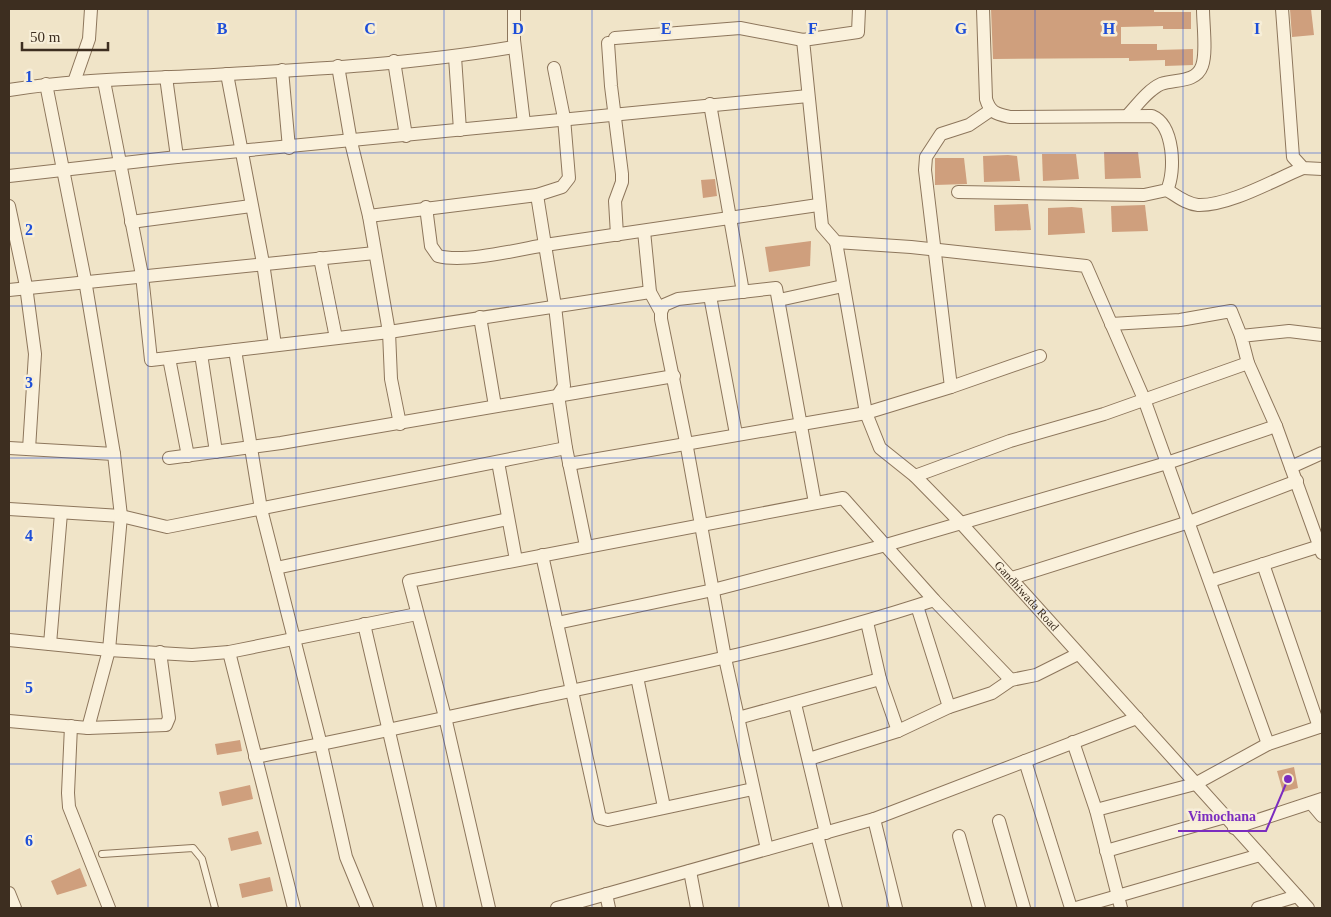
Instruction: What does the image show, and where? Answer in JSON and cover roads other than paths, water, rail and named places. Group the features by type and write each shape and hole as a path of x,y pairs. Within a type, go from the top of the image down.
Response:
{"street":[{"path":"74,82 89,38 91,9"},
{"path":"514,9 514,47 524,123"},
{"path":"617,235 615,201 622,182 622,174 614,113 611,40 740,28 804,40 858,32 859,9"},
{"path":"983,9 986,99 991,110 996,114 1010,117 1152,116 1164,124 1172,163 1170,183 1167,190"},
{"path":"1128,115 1152,89 1169,81 1190,78 1202,66 1203,9"},
{"path":"1282,9 1291,149 1296,162 1303,168"},
{"path":"804,40 808,96 814,139 818,205 822,226 836,242 934,249 1086,266 1144,399 1268,744"},
{"path":"9,90 46,84 227,74 455,57 514,47"},
{"path":"455,57 460,130"},
{"path":"394,61 406,136"},
{"path":"338,66 351,142 369,216 389,332 391,379 400,424"},
{"path":"369,216 426,207 537,195 562,187 569,178 564,118 554,68"},
{"path":"282,70 288,148"},
{"path":"227,74 240,152 263,263 275,345"},
{"path":"166,77 177,157"},
{"path":"104,81 142,275 151,360 389,332 480,316 650,292"},
{"path":"46,84 85,280 114,454 121,516 109,650 88,728"},
{"path":"9,176 177,157 351,142 564,118 808,96"},
{"path":"710,104 743,292"},
{"path":"952,388 926,190 926,157 941,134 968,125 991,110"},
{"path":"958,192 1144,196 1167,190 1185,202 1197,205 1212,203 1303,168 1322,169"},
{"path":"537,195 555,306 564,386 558,395 566,448 586,546"},
{"path":"426,207 431,246 438,256 488,254 818,205"},
{"path":"9,206 26,286 35,354 29,449"},
{"path":"131,222 251,206"},
{"path":"644,231 650,292 661,312 725,658 767,850"},
{"name":"Gandhiwada Road","path":"836,242 866,413 880,448 915,476 960,522 1308,908"},
{"path":"9,290 26,286 85,280 375,253"},
{"path":"320,258 336,338"},
{"path":"779,300 843,286"},
{"path":"661,312 664,305 670,302 776,288 815,503"},
{"path":"710,296 736,434"},
{"path":"1111,324 1180,320 1231,311 1241,336 1248,363 1276,426 1321,550 1263,564 1210,581"},
{"path":"480,316 495,406"},
{"path":"1241,336 1289,330 1322,335"},
{"path":"235,350 249,448 261,509 321,745 346,857 367,908"},
{"path":"201,354 216,452"},
{"path":"569,464 686,442 866,413 952,388 1040,356"},
{"path":"169,358 188,456"},
{"path":"915,476 1010,441 1144,399 1248,363"},
{"path":"169,458 249,448 400,424 674,376"},
{"path":"557,623 712,590 886,545 1167,463 1276,426"},
{"path":"9,448 114,454"},
{"path":"9,509 121,516 167,527 566,448"},
{"path":"1291,467 1322,454"},
{"path":"498,462 516,560"},
{"path":"1012,578 1189,522 1297,481"},
{"path":"489,908 445,717 409,581 843,498 934,600 1011,680"},
{"path":"50,644 61,513"},
{"path":"276,568 508,519"},
{"path":"542,555 600,818 608,820 753,789"},
{"path":"1096,810 1195,784 1268,744 1321,726 1263,564"},
{"path":"256,757 388,731 445,717 725,658 867,622 934,600"},
{"path":"917,606 949,706"},
{"path":"9,640 109,650 192,655 229,652 417,614"},
{"path":"867,622 880,679 898,731"},
{"path":"364,624 430,908"},
{"path":"9,721 88,728 166,726 169,718 160,652"},
{"path":"229,652 294,908"},
{"path":"809,759 898,731 949,706 992,693 1011,680 1036,675 1078,654"},
{"path":"637,677 664,808"},
{"path":"738,718 880,679"},
{"path":"794,704 809,759 821,834 836,908"},
{"path":"557,908 874,819 1137,718"},
{"path":"71,726 69,806 109,908"},
{"path":"1073,742 1096,810 1122,908"},
{"path":"1025,761 1071,908"},
{"path":"1234,828 1317,801 1322,816"},
{"path":"1106,851 1225,817"},
{"path":"874,819 896,908"},
{"path":"999,821 1024,908"},
{"path":"959,836 979,908"},
{"path":"1076,908 1184,879 1260,855"},
{"path":"690,871 698,908"},
{"path":"9,893 15,908"},
{"path":"606,894 609,908"},
{"path":"1258,908 1297,896"}],"lane":[{"path":"102,854 193,848 202,859 215,908"}],"place":[{"name":"Vimochana","path":"1288,779"}]}
